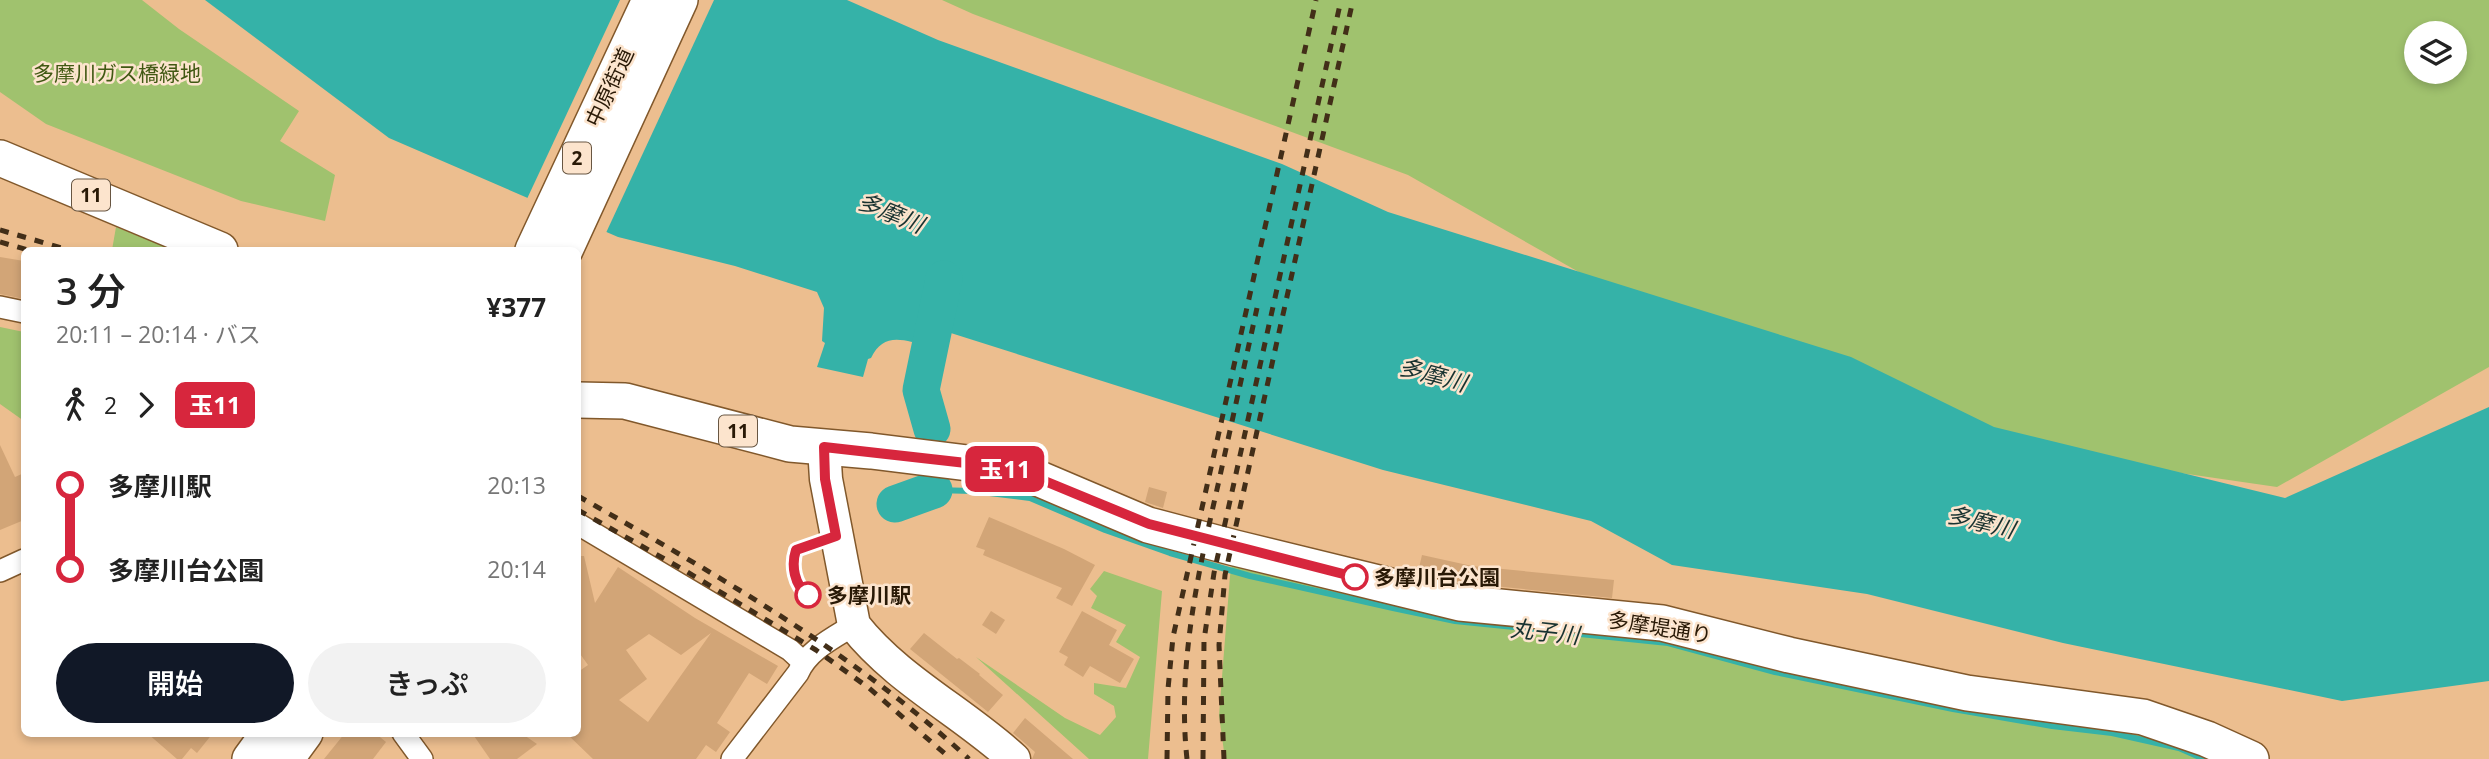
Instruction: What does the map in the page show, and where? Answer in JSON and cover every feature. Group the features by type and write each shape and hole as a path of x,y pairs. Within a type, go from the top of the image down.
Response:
{"main road":[{"name":"中原街道","path":"534,247 650,0"},
{"name":"中原街道","path":"566,247 680,0"},
{"name":"11","path":"0,158 213,247"},
{"name":"多摩堤通り","path":"581,400 625,401 778,442 959,461 1010,470 1035,477 1149,524 1460,603 1662,623 1789,655 1967,693 2143,717 2197,735 2251,759"},
{"path":"250,759 266,737"},
{"path":"286,759 302,737"}],"street":[{"path":"0,307 21,311"},
{"path":"824,447 825,479 853,625 868,642 931,696 1014,759"},
{"path":"581,526 778,642 803,662"},
{"path":"0,571 21,561"},
{"path":"732,759 798,673 803,662 825,643 853,625"},
{"path":"406,737 422,759"}],"green space":[{"name":"多摩川ガス橋緑地","path":"0,0 142,0 179,29 299,111 280,141 335,175 325,221 241,201 46,124 0,92"},
{"path":"942,0 2489,0 2489,367 2277,487 1848,425 1408,175 973,14"},
{"path":"116,227 166,247 113,247"},
{"path":"0,327 21,331 21,419 0,404"},
{"name":"多摩川台公園","path":"1235,548 1662,623 2251,759 1225,759 1219,715 1230,576"},
{"path":"1104,571 1162,591 1148,759 1089,759 976,657 1065,718 1100,735 1116,717 1114,706 1094,694 1094,683 1126,688 1140,657 1116,642 1126,625 1091,608 1097,596 1090,589"}],"water":[{"name":"多摩川","path":"205,0 847,0 938,40 1282,164 1388,212 1851,357 1994,427 2285,498 2489,407 2489,681 2342,701 2063,643 1867,594 1672,565 1591,521 1383,470 935,328 912,342 893,340 883,343 868,359 863,377 817,367 825,343 822,341 824,308 817,292 735,266 618,237 389,138"}],"pier":[{"path":"620,0 714,0 605,235 526,201"}],"building":[{"path":"0,257 21,260 21,298 0,294"},
{"path":"0,445 15,477 21,474 21,521 0,530"},
{"path":"1149,487 1167,492 1163,508 1145,502"},
{"path":"989,517 1095,565 1072,606 1056,598 1062,588 983,555 985,550 976,547"},
{"path":"1422,555 1472,566 1614,580 1612,598 1463,583 1418,572"},
{"path":"581,556 584,556 595,603 618,567 695,618 778,666 767,684 749,673 717,723 730,732 716,752 706,745 696,759 593,759 570,737 581,737 581,670 588,665 581,655","holes":["711,633 648,722 619,700 647,679 626,650 649,634 681,655"]},
{"path":"991,611 1005,620 996,634 982,625"},
{"path":"1082,611 1117,630 1109,645 1134,659 1120,683 1090,666 1083,677 1064,665 1068,657 1059,652"},
{"path":"924,633 980,674 1003,695 988,712 910,649"},
{"path":"1025,718 1073,759 1032,759 1035,752 1013,733"},
{"path":"152,737 210,737 197,753 191,748 182,759 177,759"},
{"path":"342,737 380,737 386,742 373,759 324,759"},
{"path":"475,737 527,737 537,744 517,759 490,759"}],"waterway":[{"path":"932,429 921,390 944,279"},
{"name":"丸子川","path":"931,483 934,490 973,491 1030,498 1105,530 1170,553 1250,576 1393,608 1455,621 1668,643 1775,672 1953,709 2112,733 2179,748 2204,759"},
{"name":"丸子川","path":"895,504 934,490"}],"railway":[{"path":"1167,759 1168,689 1173,637 1316,0"},
{"path":"1203,759 1204,640 1214,573 1341,0"},
{"path":"1224,759 1219,645 1225,575 1353,0"},
{"path":"0,230 59,247"},
{"path":"0,242 21,248"},
{"path":"1187,759 1185,690 1191,621 1203,552 1257,308"},
{"path":"581,498 781,616 878,683 969,759"},
{"path":"581,512 816,650 869,688 951,759"}],"bus line":[{"name":"玉11","path":"808,595 799,587 797,580 792,560 796,550 836,536 825,479 824,447 1010,470 1035,477 1149,524 1355,577"}],"place":[{"name":"多摩川台公園","path":"1355,577"},
{"name":"多摩川駅","path":"808,595"}]}
